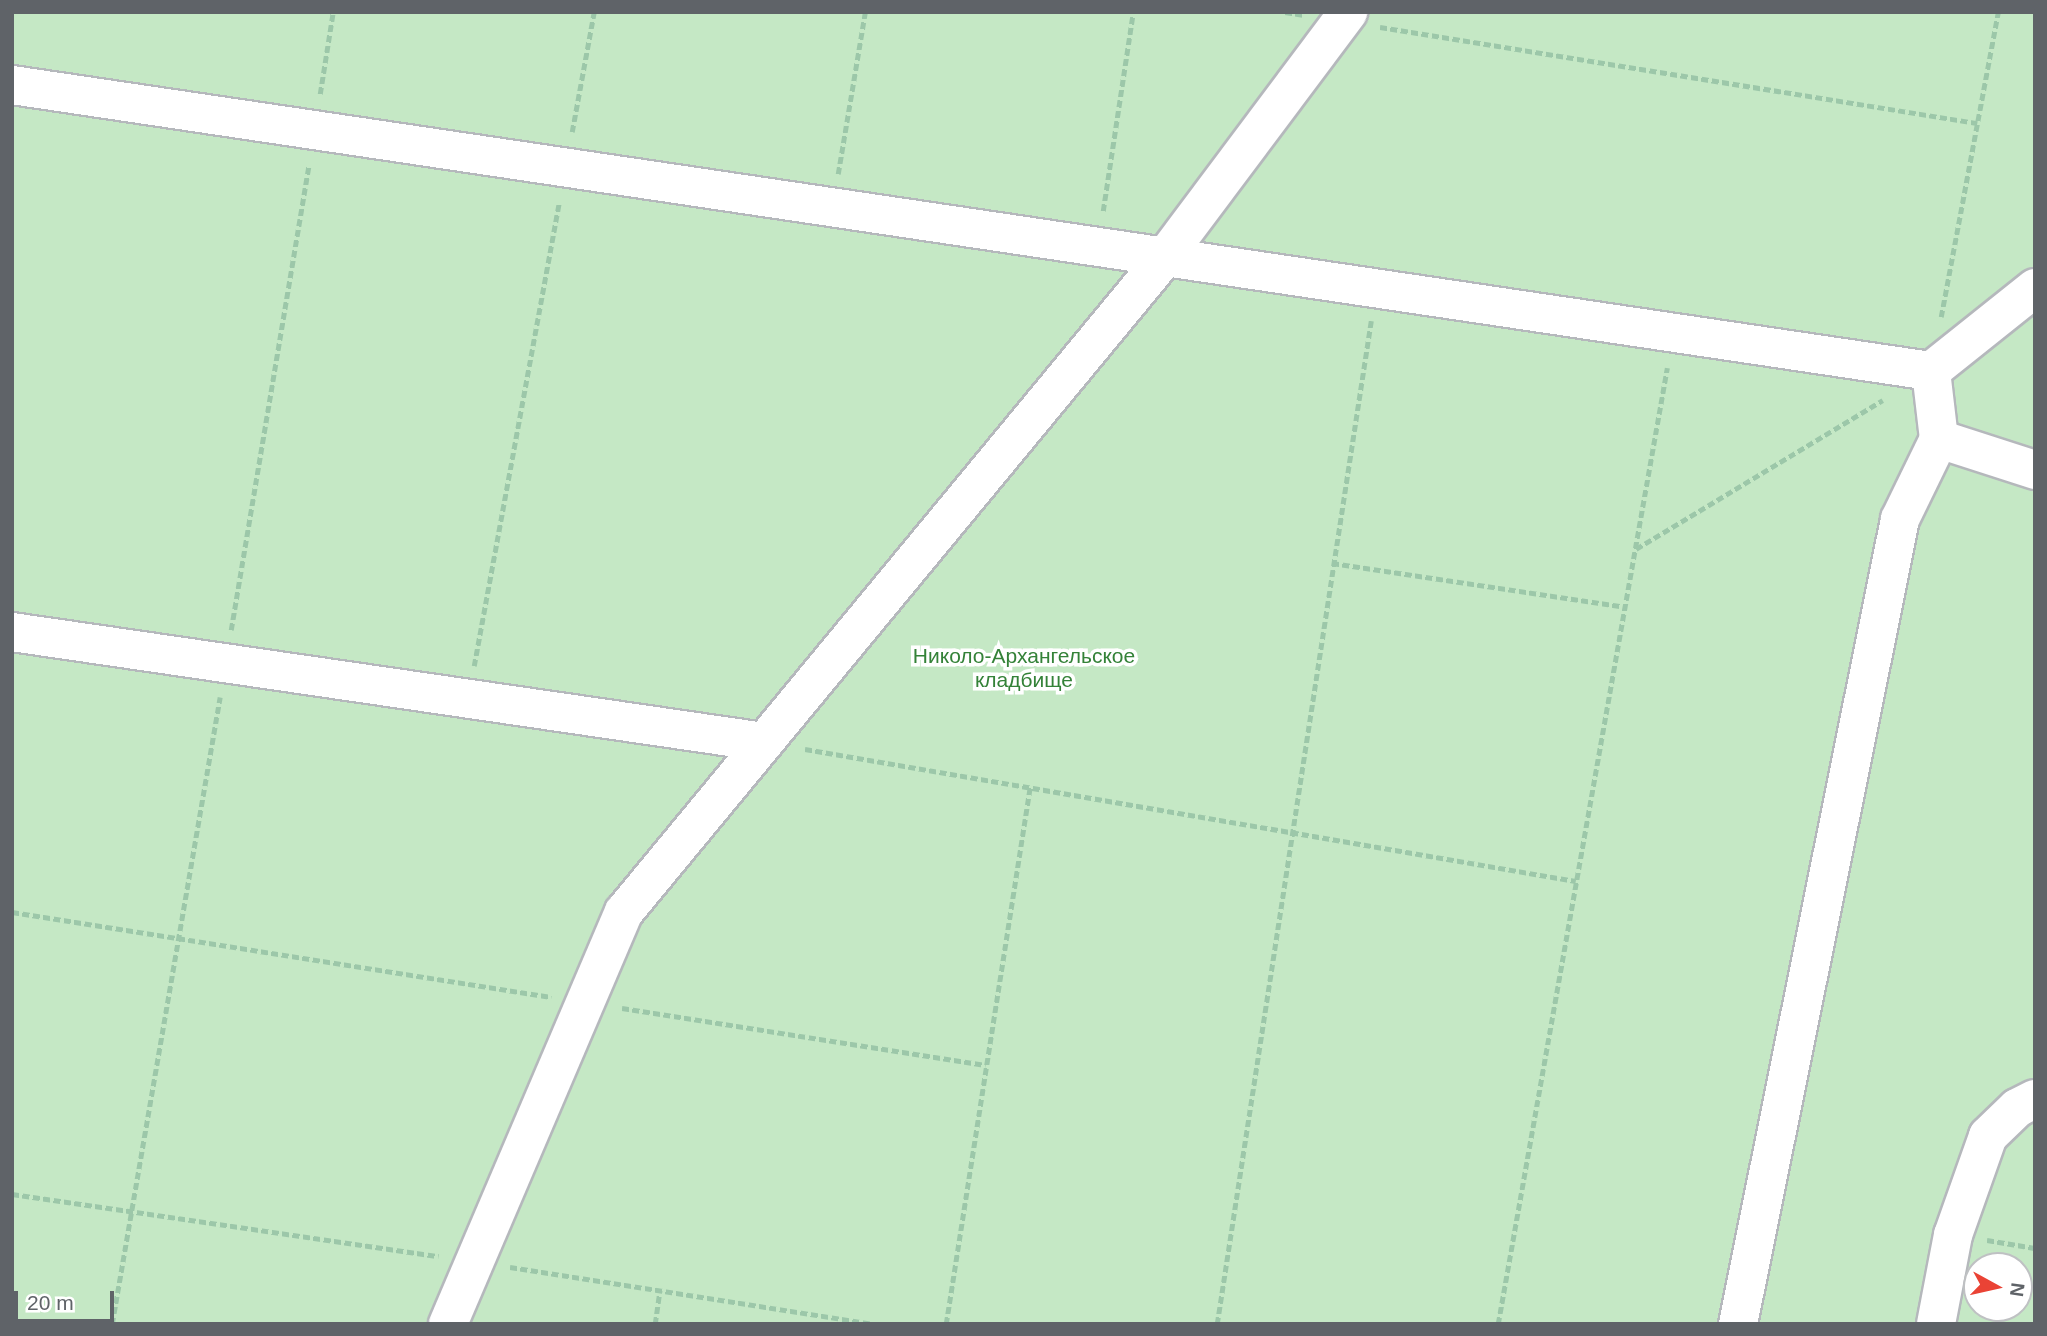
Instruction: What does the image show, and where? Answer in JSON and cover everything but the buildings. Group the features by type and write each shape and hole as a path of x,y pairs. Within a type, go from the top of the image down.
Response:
{"lane":[{"path":"448,1324 624,912 1165,257 1345,17"},
{"path":"12,85 1931,371 2035,288"},
{"path":"1738,1324 1900,519 1939,439 1931,371"},
{"path":"1939,439 2035,470"},
{"path":"12,632 764,742"},
{"path":"1936,1324 1953,1235 1988,1136 2017,1108 2035,1099"}],"path":[{"path":"468,699 594,12"},
{"path":"833,207 865,12"},
{"path":"1097,247 1133,12"},
{"path":"1285,12 1345,17 1978,123"},
{"path":"1941,319 1998,12"},
{"path":"1217,1324 1332,563 1377,288"},
{"path":"1498,1324 1674,333"},
{"path":"1635,550 1931,371"},
{"path":"1332,563 1625,607"},
{"path":"764,742 1576,881"},
{"path":"946,1324 1030,787"},
{"path":"12,912 986,1065"},
{"path":"1953,1235 2035,1248"},
{"path":"655,1324 660,1290"}],"green space":[{"name":"Николо-Архангельское кладбище","path":"12,12 2035,12 2035,1324 12,1324"}]}
